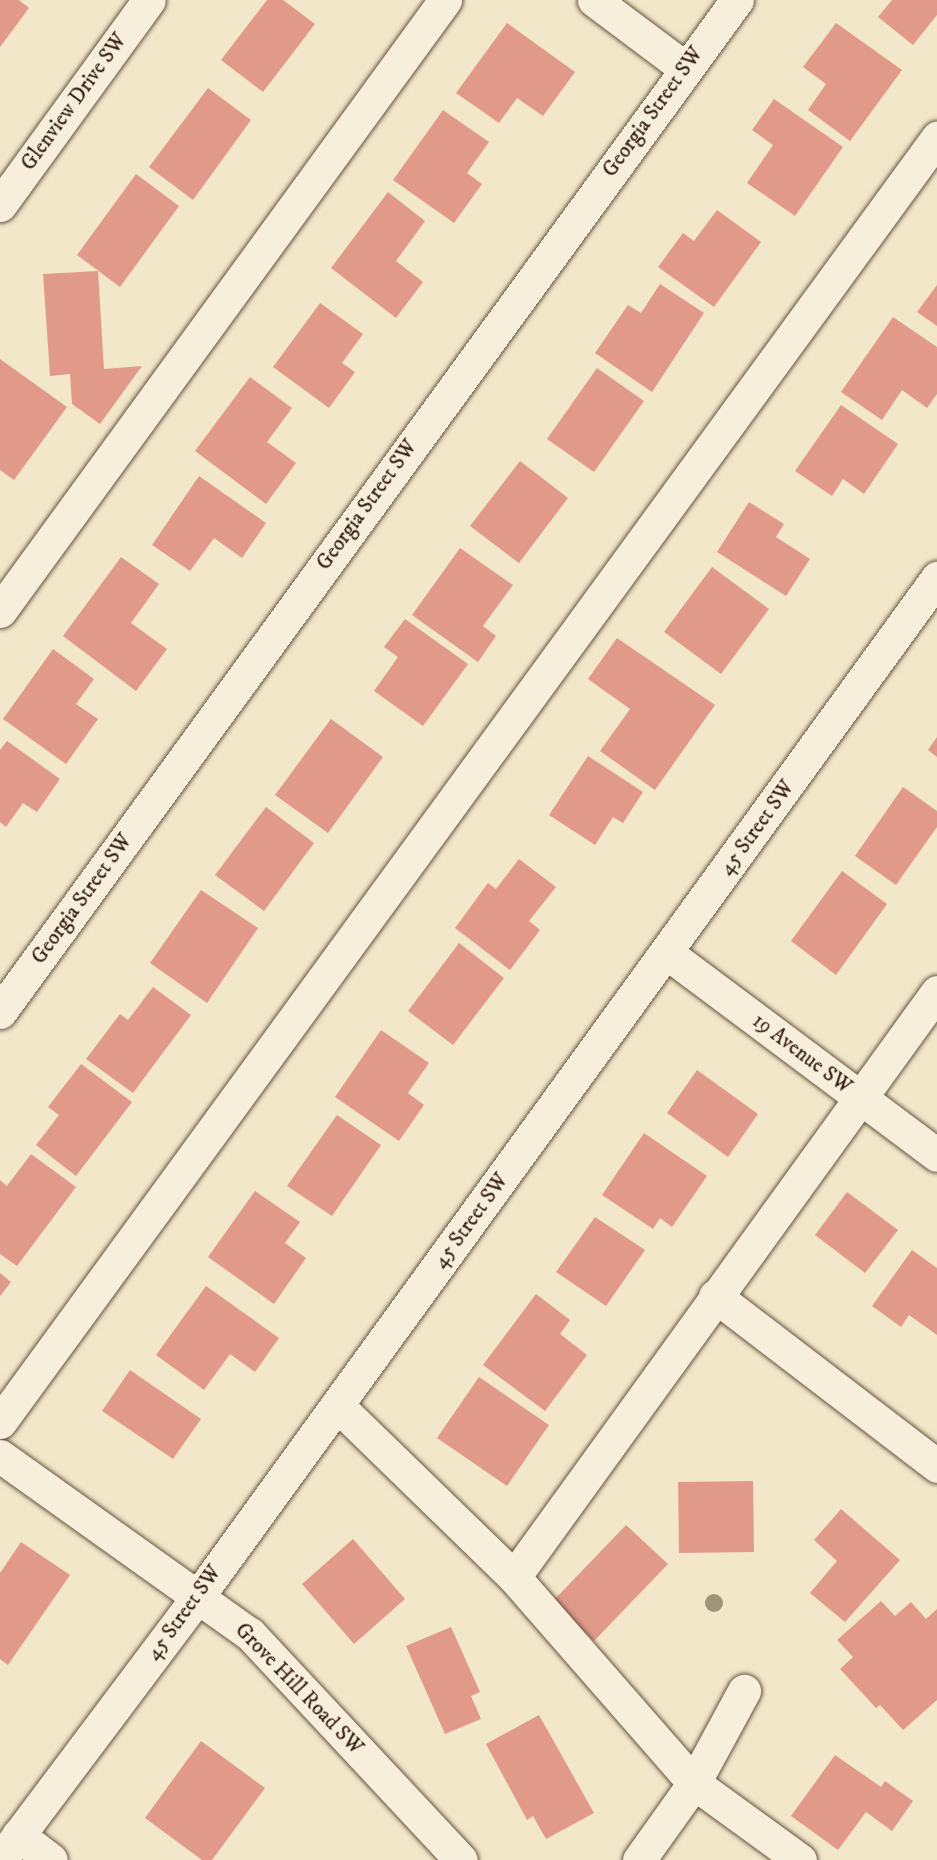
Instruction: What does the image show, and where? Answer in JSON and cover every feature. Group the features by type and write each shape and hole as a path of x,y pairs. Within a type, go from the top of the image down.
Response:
{"street":[{"name":"Glenview Drive SW","path":"0,205 149,0"},
{"path":"0,611 445,0"},
{"path":"594,0 685,68"},
{"name":"Georgia Street SW","path":"0,1012 736,0"},
{"path":"0,1422 937,138"},
{"name":"45 Street SW","path":"9,1847 199,1595 937,578"},
{"name":"19 Avenue SW","path":"667,953 937,1155"},
{"path":"513,1577 937,992"},
{"path":"715,1296 937,1466"},
{"path":"337,1405 513,1577 694,1783 800,1860"},
{"name":"Grove Hill Road SW","path":"0,1456 199,1595 250,1634 461,1860"},
{"path":"639,1860 694,1783 744,1691"},
{"path":"9,1847 51,1860"}],"building":[{"path":"0,0 19,0 29,8 0,47"},
{"path":"267,0 283,0 315,24 263,92 221,60"},
{"path":"892,0 937,0 937,15 913,45 878,17"},
{"path":"507,23 575,72 543,116 517,98 499,123 456,93"},
{"path":"836,23 902,70 850,141 808,110 826,84 803,67"},
{"path":"208,88 251,120 193,200 149,167"},
{"path":"774,99 843,147 795,216 747,183 773,145 752,130"},
{"path":"443,110 489,142 467,173 482,184 454,223 393,180"},
{"path":"136,174 179,206 120,287 77,255"},
{"path":"388,192 425,221 396,261 423,282 396,318 331,268"},
{"path":"717,210 761,242 714,307 658,267 683,233 694,241"},
{"path":"98,271 104,369 142,366 100,424 72,404 70,374 50,376 43,274"},
{"path":"660,284 704,313 652,392 595,353 628,305 641,313"},
{"path":"937,285 937,326 917,312"},
{"path":"320,303 363,334 342,363 355,372 329,408 273,367"},
{"path":"893,317 937,347 937,394 927,408 902,390 882,420 841,392"},
{"path":"0,359 67,407 14,480 0,470"},
{"path":"597,368 644,401 594,472 547,439"},
{"path":"250,377 292,408 267,442 296,463 266,504 195,451"},
{"path":"841,405 898,444 864,494 843,479 832,496 795,471"},
{"path":"520,461 568,498 519,563 470,526"},
{"path":"199,476 266,523 242,558 214,538 190,571 152,545"},
{"path":"749,502 784,524 776,537 810,559 786,596 717,552"},
{"path":"460,548 513,585 483,626 496,636 478,662 412,615"},
{"path":"121,557 159,584 131,623 167,649 136,691 63,636"},
{"path":"712,567 769,609 721,674 664,632"},
{"path":"405,619 468,664 423,726 374,691 398,657 384,647"},
{"path":"617,638 715,705 655,790 600,751 630,709 588,679"},
{"path":"53,649 94,679 76,704 98,719 66,764 3,719"},
{"path":"331,719 383,757 328,833 275,795"},
{"path":"937,737 937,757 928,750"},
{"path":"7,741 60,779 37,812 23,803 6,827 0,822 0,750"},
{"path":"588,756 643,792 623,823 613,817 595,845 549,815"},
{"path":"903,787 937,811 937,827 896,885 855,856"},
{"path":"266,807 314,843 264,911 215,875"},
{"path":"519,859 556,887 529,921 540,930 510,970 455,928 488,883 496,889"},
{"path":"842,871 887,904 836,975 791,941"},
{"path":"201,890 258,928 207,1003 150,963"},
{"path":"459,943 504,978 453,1045 408,1011"},
{"path":"153,987 191,1015 133,1093 86,1059 120,1014 128,1020"},
{"path":"381,1030 429,1063 408,1093 424,1105 399,1141 335,1097"},
{"path":"81,1064 132,1102 76,1176 36,1145 59,1115 48,1107"},
{"path":"697,1070 758,1114 728,1157 667,1113"},
{"path":"337,1115 381,1145 332,1216 287,1186"},
{"path":"644,1133 707,1176 672,1227 660,1218 653,1229 602,1195"},
{"path":"31,1154 76,1187 17,1266 0,1254 0,1180 7,1186"},
{"path":"255,1191 300,1222 285,1243 306,1258 274,1304 208,1257"},
{"path":"847,1192 898,1230 865,1273 815,1235"},
{"path":"595,1217 645,1250 606,1306 556,1272"},
{"path":"912,1250 937,1268 937,1335 909,1315 901,1327 872,1306"},
{"path":"0,1273 11,1282 0,1296"},
{"path":"206,1286 279,1338 255,1372 230,1354 204,1390 156,1355"},
{"path":"536,1294 570,1320 560,1334 587,1355 545,1411 483,1365"},
{"path":"130,1370 201,1419 173,1459 102,1411"},
{"path":"479,1377 549,1425 507,1486 437,1438"},
{"path":"753,1481 754,1552 679,1553 678,1482"},
{"path":"841,1509 900,1560 845,1622 810,1593 837,1561 814,1540"},
{"path":"626,1525 668,1564 594,1641 553,1601"},
{"path":"353,1539 405,1599 354,1644 302,1584"},
{"path":"21,1542 70,1575 8,1665 0,1659 0,1573"},
{"path":"881,1601 895,1616 911,1602 926,1619 937,1609 937,1700 903,1730 880,1705 876,1708 840,1669 853,1657 837,1640"},
{"path":"451,1627 480,1692 471,1696 481,1719 445,1734 406,1646"},
{"path":"539,1715 594,1813 546,1839 533,1816 527,1820 486,1744"},
{"path":"201,1741 265,1788 212,1860 202,1860 145,1818"},
{"path":"835,1755 881,1787 885,1781 913,1801 892,1831 866,1812 838,1850 791,1816"}]}
